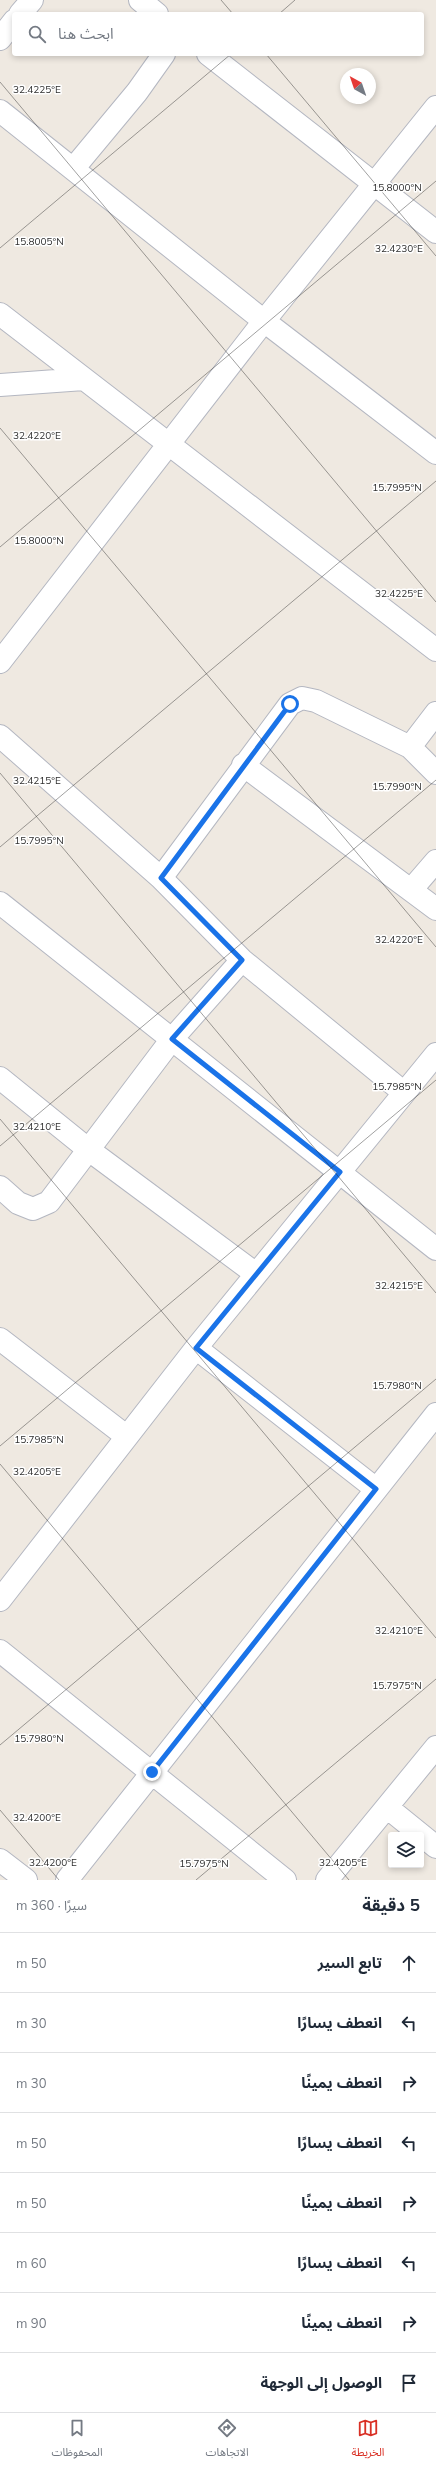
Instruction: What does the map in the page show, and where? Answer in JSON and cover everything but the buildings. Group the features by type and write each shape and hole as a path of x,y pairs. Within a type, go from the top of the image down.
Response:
{"street":[{"path":"22,12 32,0"},
{"path":"140,0 155,12"},
{"path":"0,39 12,24"},
{"path":"73,169 137,92 163,56"},
{"path":"211,56 436,232"},
{"path":"0,662 264,321 373,183 436,107"},
{"path":"0,111 264,321 436,453"},
{"path":"0,314 436,650"},
{"path":"0,385 84,379"},
{"path":"161,878 243,765 290,704 302,698 316,701 410,747 436,773"},
{"path":"410,747 436,713"},
{"path":"0,736 161,878 242,960 403,1092"},
{"path":"243,765 436,909"},
{"path":"411,890 436,860"},
{"path":"0,903 436,1249"},
{"path":"0,1187 18,1203 33,1209 49,1202 172,1039 242,960"},
{"path":"0,1600 126,1436 196,1348 340,1172 403,1092 436,1054"},
{"path":"0,1078 89,1150 256,1274"},
{"path":"0,1339 126,1436"},
{"path":"196,1348 376,1489"},
{"path":"67,1880 436,1414"},
{"path":"0,1651 285,1880"},
{"path":"327,1880 388,1808 436,1747"},
{"path":"388,1808 436,1847"},
{"path":"0,1860 26,1880"}],"route":[{"path":"152,1772 376,1489 196,1348 340,1172 172,1039 242,960 161,878 243,765 290,704"}]}
